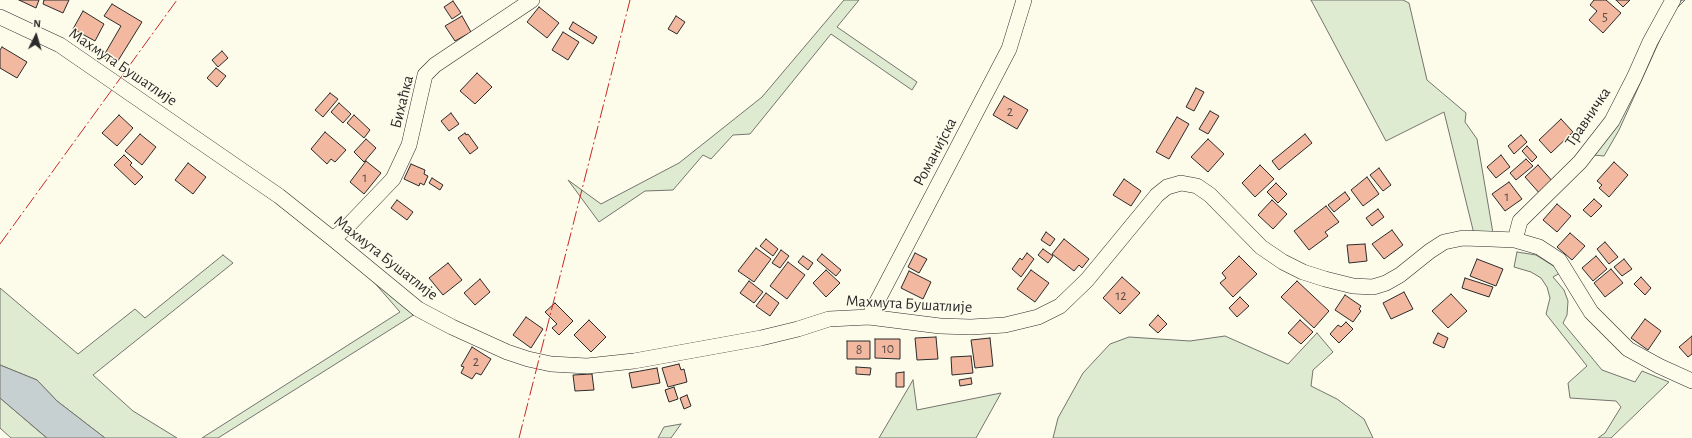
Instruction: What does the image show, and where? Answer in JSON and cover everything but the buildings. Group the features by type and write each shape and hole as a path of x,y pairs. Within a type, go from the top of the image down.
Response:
{"street":[{"name":"Бихаћка","path":"334,239 393,179 409,145 425,75 435,65 532,0"},
{"name":"Романијска","path":"868,317 1009,50 1024,0"},
{"name":"Травничка","path":"1515,240 1520,221 1580,162 1612,121 1650,42 1673,0"},
{"name":"Махмута Бушатлије","path":"0,17 60,45 279,196 334,239 418,309 452,328 507,352 528,359 551,364 587,366 634,361 761,338 798,329 829,319 868,317 940,326 971,327 1005,324 1038,317 1060,306 1087,280 1157,195 1167,186 1181,183 1197,186 1210,195 1262,247 1283,262 1303,272 1353,286 1373,287 1386,283 1400,275 1430,251 1444,242 1463,238 1515,240 1539,246 1559,260 1591,312 1628,348 1659,366 1692,381"}],"green space":[{"path":"844,0 859,0 837,27 917,82 912,90 831,34 750,134 733,135 711,159 703,155 673,190 645,191 599,222 568,180 601,204 679,163 762,97"},
{"path":"1311,0 1403,0 1409,3 1427,80 1466,113 1465,122 1477,139 1494,239 1475,238 1444,112 1386,141"},
{"path":"1682,0 1685,0 1672,13 1619,130 1604,156 1593,155 1675,7"},
{"path":"1517,252 1536,255 1555,267 1560,273 1553,277 1564,290 1568,301 1567,315 1563,323 1602,370 1635,382 1642,371 1669,382 1611,438 1598,438 1605,433 1621,407 1616,401 1570,398 1568,383 1587,366 1546,314 1550,298 1547,287 1541,278 1531,272 1514,267"},
{"path":"223,255 233,263 93,375 133,411 177,438 105,438 57,401 37,380 0,365 0,288 78,354 135,309 145,318"},
{"path":"373,281 415,314 218,438 202,438 400,312"},
{"path":"1317,333 1333,352 1313,370 1311,386 1337,399 1364,419 1373,438 1053,438 1058,418 1083,373 1110,344 1129,337 1190,341 1225,336 1288,364"},
{"path":"913,380 917,410 1001,393 976,438 879,438"},
{"path":"0,398 47,438 11,438 0,428"},
{"path":"681,424 671,438 658,438 664,427"}],"shaded area":[{"path":"0,365 37,380 57,401 105,438 47,438 0,398"}],"power":[{"path":"0,244 177,0"},
{"path":"519,438 630,0"}]}
